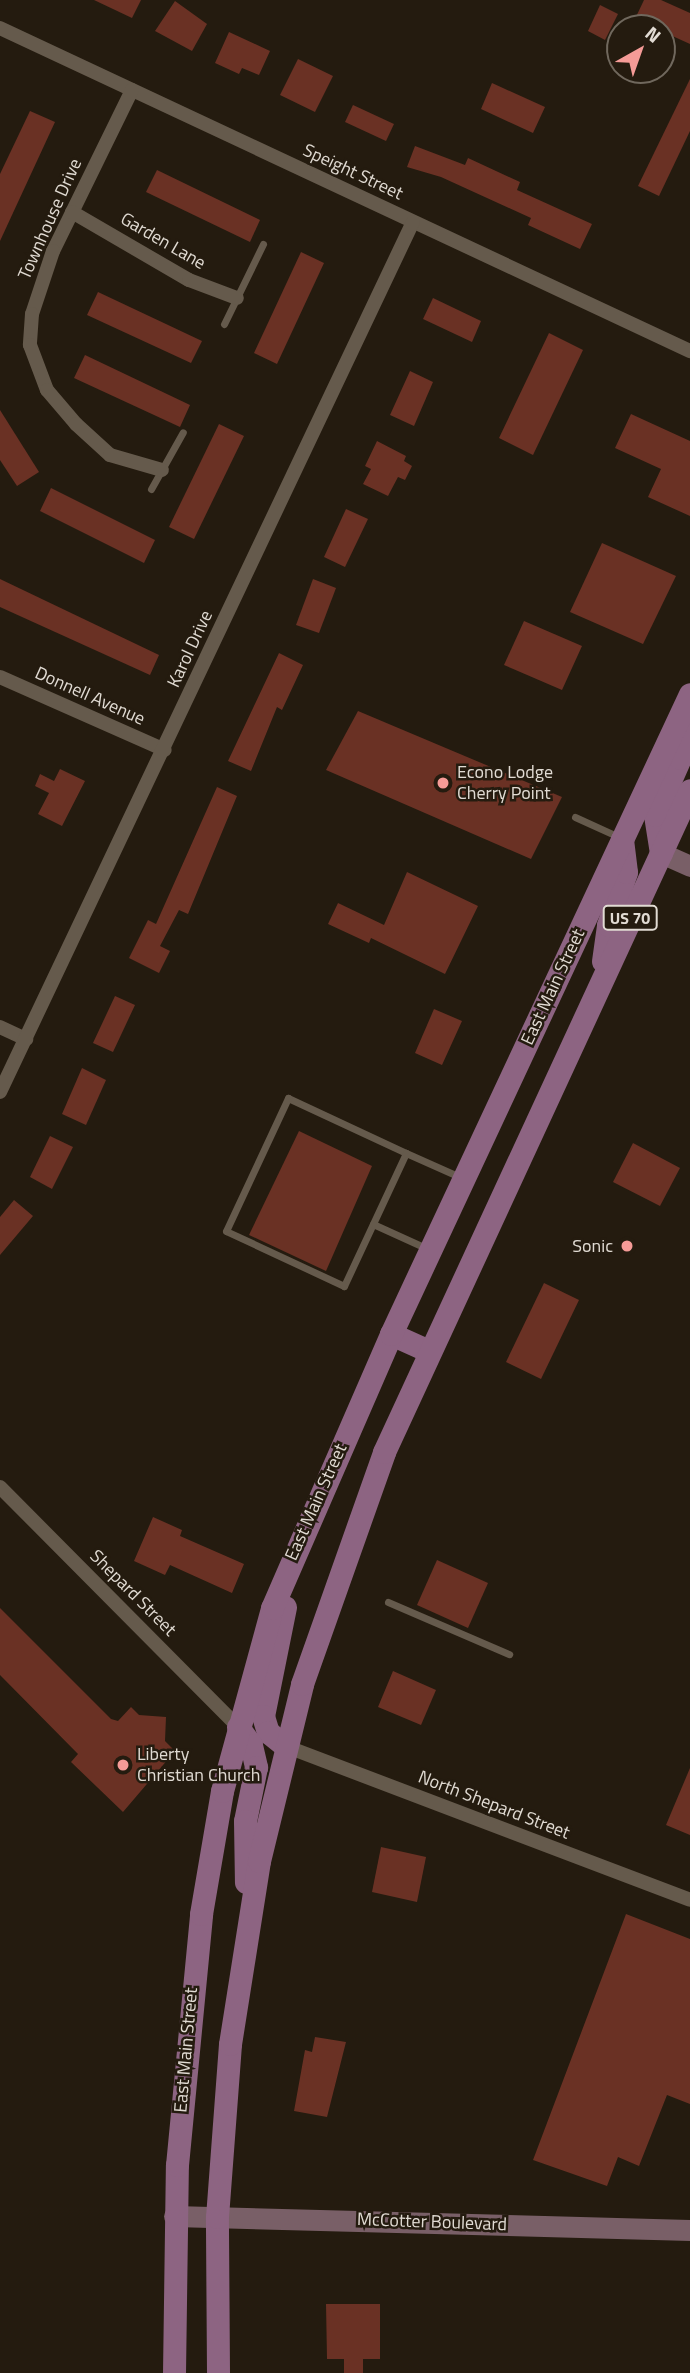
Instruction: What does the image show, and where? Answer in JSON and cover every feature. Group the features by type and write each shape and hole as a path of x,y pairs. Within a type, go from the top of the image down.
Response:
{"main road":[{"name":"East Main Street","path":"174,2373 174,2216 201,1913 238,1727 293,1550 430,1250 690,696"},
{"path":"661,853 655,815 680,758 690,696"},
{"path":"661,853 690,790"},
{"path":"218,2373 217,2217 230,2044 248,1922 285,1746 339,1567 429,1351 600,983 608,925 626,872 622,839"},
{"name":"US 70","path":"600,983 661,853"},
{"path":"391,1334 429,1351"},
{"path":"285,1746 268,1732 263,1716 293,1550"},
{"path":"238,1727 251,1745 256,1768 244,1840 248,1922"}],"street":[{"name":"Speight Street","path":"0,29 690,351"},
{"name":"Townhouse Drive","path":"132,90 72,212 36,298 30,330 34,361 57,403 110,455 162,470"},
{"name":"Garden Lane","path":"72,212 189,280 237,298"},
{"name":"Karol Drive","path":"0,1092 413,222"},
{"name":"Donnell Avenue","path":"0,677 164,750"},
{"path":"661,853 690,866"},
{"path":"0,1027 26,1039"},
{"name":"Shepard Street","path":"0,1487 238,1727"},
{"name":"North Shepard Street","path":"285,1746 690,1900"},
{"name":"McCotter Boulevard","path":"174,2216 690,2230"}],"lane":[{"path":"224,324 263,244"},
{"path":"151,489 183,432"},
{"path":"575,817 622,839"},
{"path":"406,1153 344,1286 226,1231 288,1098 464,1178"},
{"path":"373,1224 430,1250"},
{"path":"388,1602 509,1654"}],"building":[{"path":"94,0 141,0 132,18"},
{"path":"644,0 661,0 690,13 690,44 676,38 676,14 637,14"},
{"path":"175,1 207,24 192,51 155,31"},
{"path":"600,5 618,14 606,14 605,40 588,31"},
{"path":"229,32 270,51 259,75 242,68 239,74 215,63"},
{"path":"298,59 333,76 315,112 280,95"},
{"path":"690,79 690,131 659,196 638,186"},
{"path":"492,83 545,107 533,133 481,109"},
{"path":"353,105 394,124 386,141 345,122"},
{"path":"30,111 55,122 0,241 0,174"},
{"path":"415,146 465,165 468,158 520,182 517,190 592,224 580,249 528,225 531,218 441,177 407,167"},
{"path":"157,170 260,220 250,242 146,192"},
{"path":"301,252 324,263 277,364 254,353"},
{"path":"98,292 202,341 191,363 87,315"},
{"path":"433,298 481,321 472,342 423,319"},
{"path":"549,333 583,350 533,455 499,438"},
{"path":"85,355 190,405 180,427 74,378"},
{"path":"410,371 433,382 414,426 390,415"},
{"path":"0,410 39,472 17,486 0,460"},
{"path":"631,414 690,441 690,516 648,497 661,469 615,448"},
{"path":"219,424 244,436 194,539 169,527"},
{"path":"377,441 406,456 404,461 412,466 405,480 398,477 388,496 363,484 371,469 365,466"},
{"path":"51,488 155,540 144,563 40,511"},
{"path":"346,509 368,519 345,567 324,557"},
{"path":"602,543 676,576 643,644 570,612"},
{"path":"0,579 159,655 150,675 0,607"},
{"path":"313,579 336,588 319,633 296,625"},
{"path":"524,621 582,646 562,690 504,665"},
{"path":"279,653 303,665 282,710 277,707 251,771 228,761"},
{"name":"Econo Lodge Cherry Point","path":"358,711 562,797 531,859 326,770"},
{"path":"60,769 85,781 62,826 38,814 49,793 35,786 40,774 54,781"},
{"path":"217,787 237,796 188,914 179,910 160,946 170,951 159,973 129,958 148,920 156,924"},
{"path":"407,872 478,906 445,974 371,938 369,943 328,924 338,903 384,925"},
{"path":"115,996 135,1005 113,1052 93,1043"},
{"path":"434,1009 462,1021 442,1065 415,1053"},
{"path":"82,1068 106,1080 86,1125 62,1114"},
{"path":"299,1131 372,1166 326,1271 249,1235"},
{"path":"50,1136 73,1147 52,1189 30,1177"},
{"path":"633,1143 680,1168 660,1206 613,1182"},
{"path":"14,1200 33,1216 0,1255 0,1217"},
{"path":"544,1283 579,1300 541,1379 506,1362"},
{"path":"153,1517 182,1530 180,1536 244,1564 232,1593 170,1565 165,1575 134,1561"},
{"path":"437,1560 488,1583 468,1628 417,1605"},
{"path":"0,1608 111,1719 118,1721 131,1707 139,1715 166,1717 165,1741 175,1751 123,1812 71,1762 78,1754 0,1675"},
{"path":"393,1671 436,1690 421,1725 378,1707"},
{"path":"690,1768 690,1835 666,1825"},
{"path":"381,1847 426,1857 417,1902 372,1892"},
{"path":"626,1914 690,1939 690,2104 667,2095 639,2166 618,2157 607,2186 533,2160"},
{"path":"315,2037 346,2042 327,2117 294,2111 305,2050 312,2052"},
{"path":"326,2304 380,2304 380,2359 363,2359 363,2373 344,2373 344,2359 327,2359"}],"place":[{"name":"Econo Lodge Cherry Point","path":"443,783"},
{"name":"Sonic","path":"627,1246"},
{"name":"Liberty Christian Church","path":"123,1765"}]}
